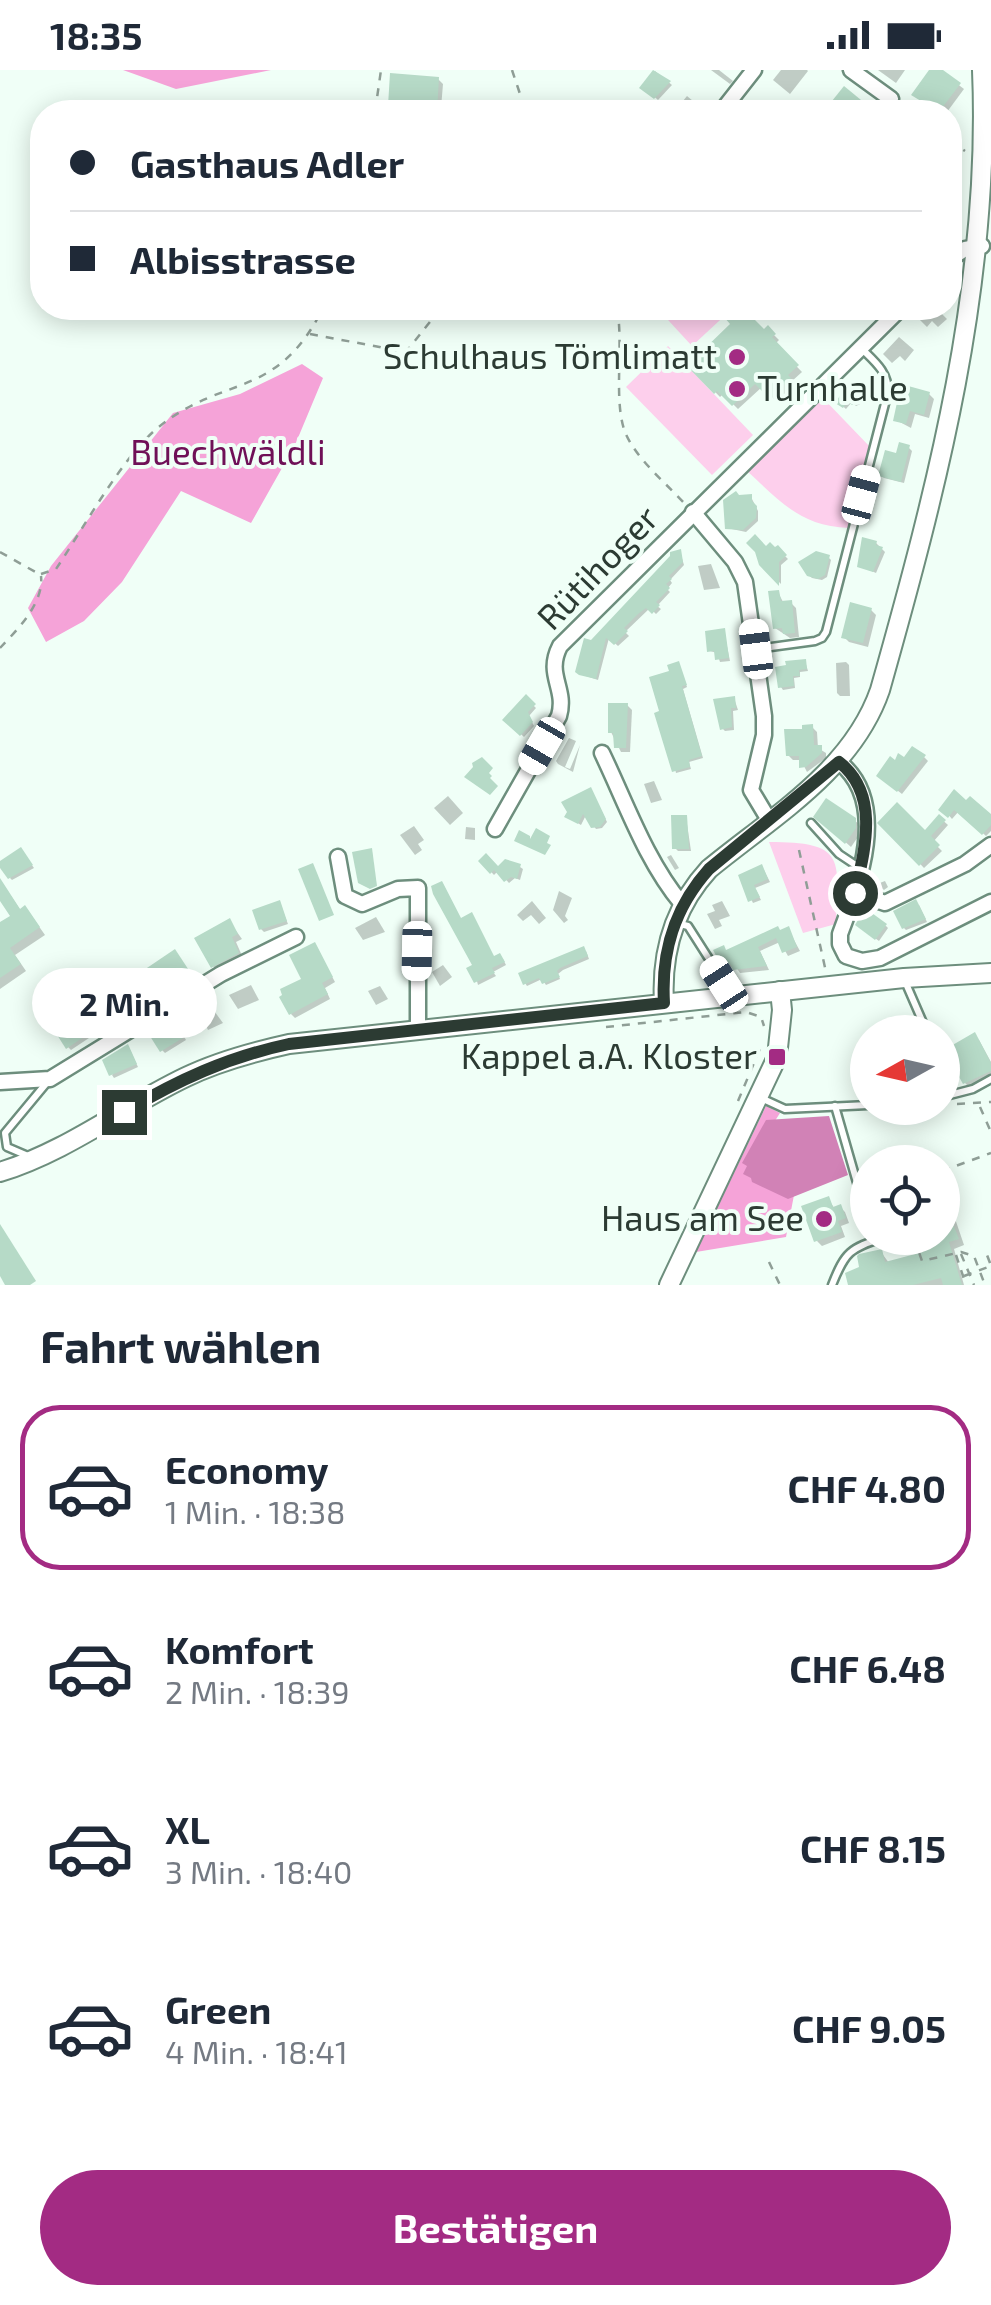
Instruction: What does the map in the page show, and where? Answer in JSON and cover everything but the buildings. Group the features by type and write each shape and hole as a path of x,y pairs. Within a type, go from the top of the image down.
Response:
{"street":[{"path":"730,100 754,70"},
{"path":"850,70 889,100"},
{"path":"664,1003 666,947 678,913 709,869 839,762 874,707 956,404 976,304 983,246 986,156 982,70"},
{"path":"962,251 983,246"},
{"name":"Rütihoger","path":"496,829 558,716 562,703 552,660 560,646 888,320"},
{"path":"693,512 735,562 745,582 764,735 751,790 769,820"},
{"path":"602,753 678,913"},
{"path":"839,762 853,774 866,802 861,868 840,934 846,956 862,961 887,954 991,902"},
{"path":"855,893 885,903 965,864 991,845"},
{"path":"338,857 344,896 362,904 398,889 418,888 418,1029"},
{"path":"0,1082 50,1079 221,974 296,937"},
{"path":"0,1172 77,1139 184,1078 238,1056 301,1042 904,978 991,973"},
{"path":"674,1283 749,1095 777,1057 780,992"}],"lane":[{"path":"756,649 814,641 826,632 888,392 888,379 882,369 860,347"},
{"path":"811,823 839,854 861,868"},
{"path":"678,913 724,984 726,997"},
{"path":"904,978 918,1015"},
{"path":"960,1093 991,1078"},
{"path":"31,1161 25,1154 7,1147 6,1134 50,1079"},
{"path":"749,1095 785,1109 850,1106"},
{"path":"835,1106 850,1158"},
{"path":"832,1285 850,1251"}],"path":[{"path":"377,100 381,70"},
{"path":"512,70 522,100"},
{"path":"0,552 40,574 56,569 138,448 156,429 178,412 261,378 283,364 310,334 317,320"},
{"path":"310,334 406,352 431,320"},
{"path":"619,320 621,408 626,433 634,448 693,512"},
{"path":"0,648 26,618 42,589 40,574"},
{"path":"799,850 826,974"},
{"path":"598,1028 755,1013 764,1024 763,1040 749,1095"},
{"path":"960,1101 979,1105 991,1102"},
{"path":"979,1105 991,1132"},
{"path":"960,1164 991,1153"},
{"path":"960,1253 974,1256 985,1285"},
{"path":"963,1277 991,1265 991,1254"},
{"path":"920,1255 922,1261 949,1255"},
{"path":"958,1255 966,1285"},
{"path":"959,1255 974,1285"},
{"path":"769,1262 780,1285"}],"shaded area":[{"path":"668,320 720,320 692,346"},
{"path":"668,346 753,435 712,475 626,387"},
{"path":"821,396 871,448 849,528 804,517 747,471"},
{"path":"769,842 812,845 832,858 837,883 836,924 803,933"},
{"path":"829,1116 848,1175 788,1199 743,1174 747,1166 742,1163 766,1120"}],"green space":[{"path":"123,70 271,70 176,89"},
{"name":"Buechwäldli","path":"302,364 323,378 295,445 251,523 181,491 122,582 84,621 46,642 28,608 51,566 173,413 240,394"},
{"path":"766,1106 780,1113 748,1163 794,1195 786,1237 696,1252"}],"place":[{"name":"Schulhaus Tömlimatt","path":"737,357"},
{"name":"Turnhalle","path":"737,389"},
{"name":"Kappel a.A. Kloster","path":"777,1057"},
{"name":"Haus am See","path":"824,1219"}],"route":[{"path":"124,1112 209,1067 289,1044 664,1003 666,947 693,886 839,762 853,774 866,802 855,893"}]}
